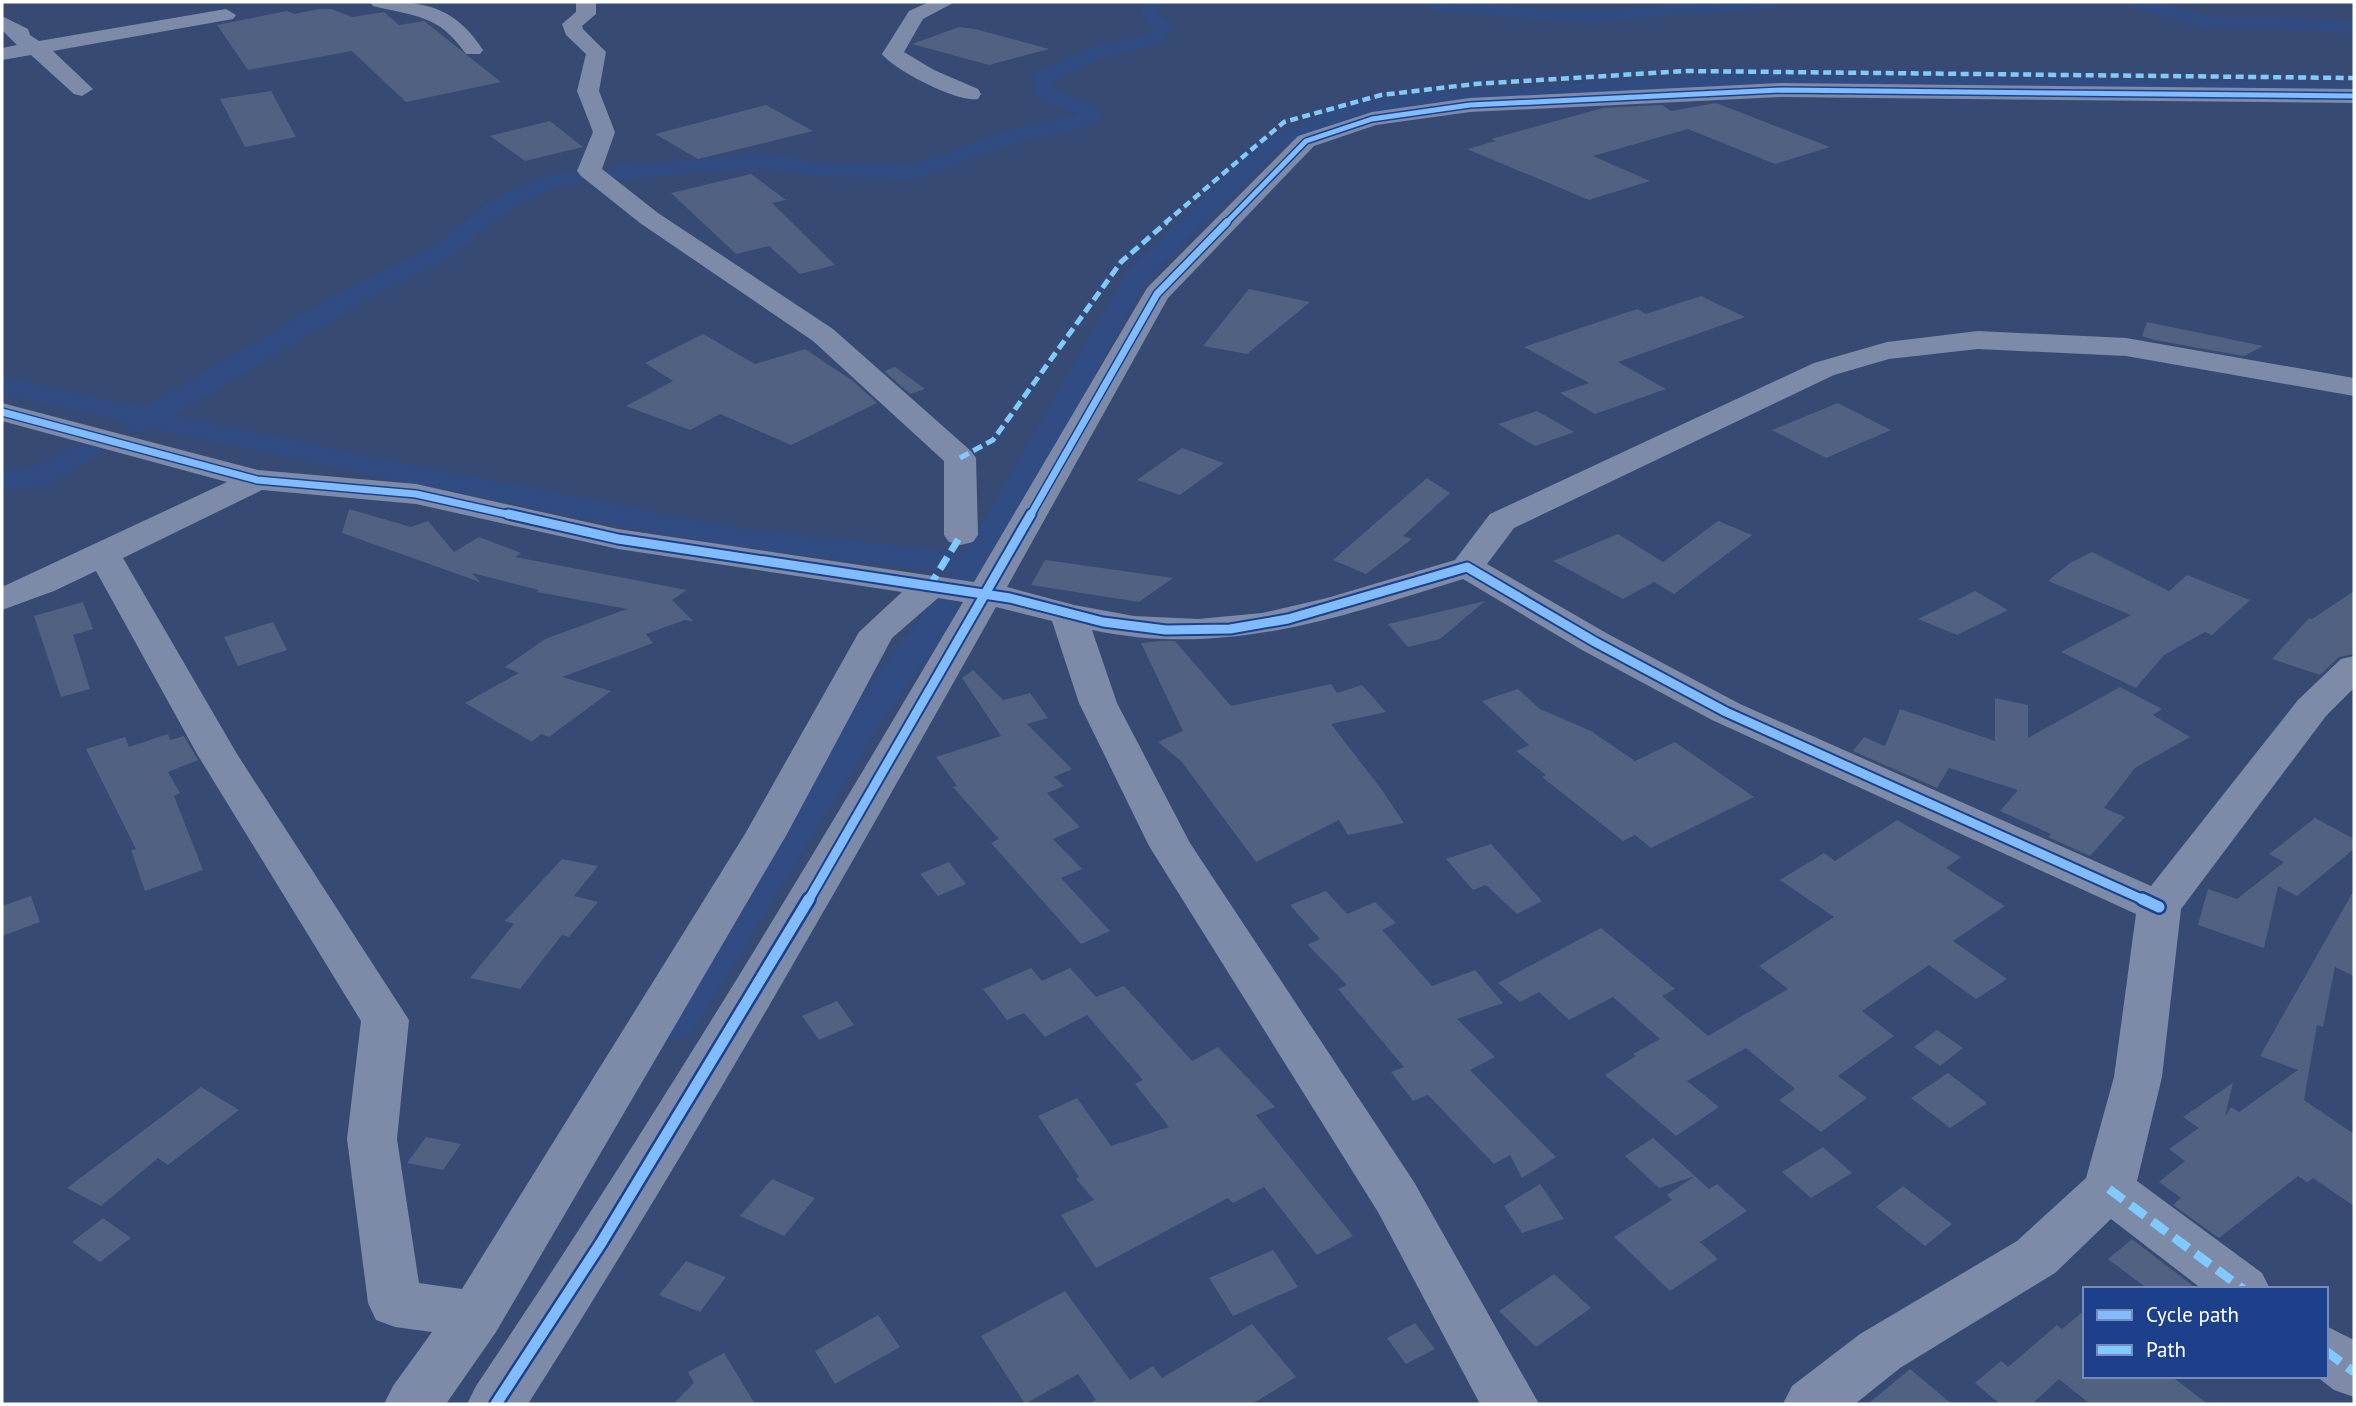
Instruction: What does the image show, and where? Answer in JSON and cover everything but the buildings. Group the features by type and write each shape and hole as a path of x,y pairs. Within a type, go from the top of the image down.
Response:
{"street":[{"path":"380,2 419,7 447,18 466,35 473,50"},
{"path":"586,2 586,13 572,23 573,31 596,52 596,64 588,91 604,132 589,171 649,218 823,335 960,458 961,535"},
{"path":"945,2 916,15 892,54 926,75 970,94"},
{"path":"2,54 226,15"},
{"path":"2,22 20,33 10,40"},
{"path":"10,40 38,48 82,89"},
{"path":"496,1404 601,1243 743,1007 1157,294 1306,141 1372,119 1471,105 1578,98 1781,90 2354,96"},
{"path":"2,412 257,480 416,494 618,539 1010,598 1069,617 1171,631 1261,625 1467,567 1502,521 1824,369 1887,351 1978,340 2126,347 2354,387"},
{"path":"2,599 104,554 257,480"},
{"path":"104,554 217,754 385,1020 372,1139 395,1303 476,1315"},
{"path":"1467,567 1595,642 1726,712 2159,907"},
{"path":"413,1404 476,1315 766,834 877,632 931,587"},
{"path":"1069,617 1098,703 1170,846 1396,1197 1510,1404"},
{"path":"1812,1404 1880,1351 2036,1257 2109,1189 2137,1077 2159,907 2312,708 2354,667"},
{"path":"2109,1189 2240,1287"},
{"path":"2328,1352 2354,1372"}],"waterway":[{"path":"614,173 762,161 819,169 915,172 1019,135 1090,119 1088,111 1044,94 1042,77 1104,50 1156,39 1162,29 1148,11 1156,2"},
{"path":"1427,2 1434,5 1586,16 1770,2"},
{"path":"2135,2 2210,23 2284,23 2354,28"},
{"path":"975,564 1136,276 1271,145 1345,114 1413,100 1726,80 2354,89"},
{"path":"148,418 361,292 443,252 487,214 519,195 552,181 576,178"},
{"path":"2,386 148,418"},
{"path":"137,424 148,418"},
{"path":"148,418 359,464 741,539 975,564"},
{"path":"2,481 34,479 87,450"},
{"path":"675,1023 861,724 975,564"}],"marked path":[{"path":"960,458 993,440 1121,262 1242,155 1284,122 1381,95 1475,84 1686,71 2354,78"},
{"path":"929,587 961,535"},
{"path":"2109,1189 2240,1287"},
{"path":"2328,1352 2354,1372"}],"cycle path":[{"path":"496,1404 601,1243 836,854 1157,294 1306,141 1372,119 1470,105 1565,99 1781,90 2354,96"},
{"path":"2,412 257,480 416,494 618,539 1010,598 1071,615 1134,627 1198,630 1262,624 1340,606 1467,567 1595,642 1726,712 2159,907"}]}
